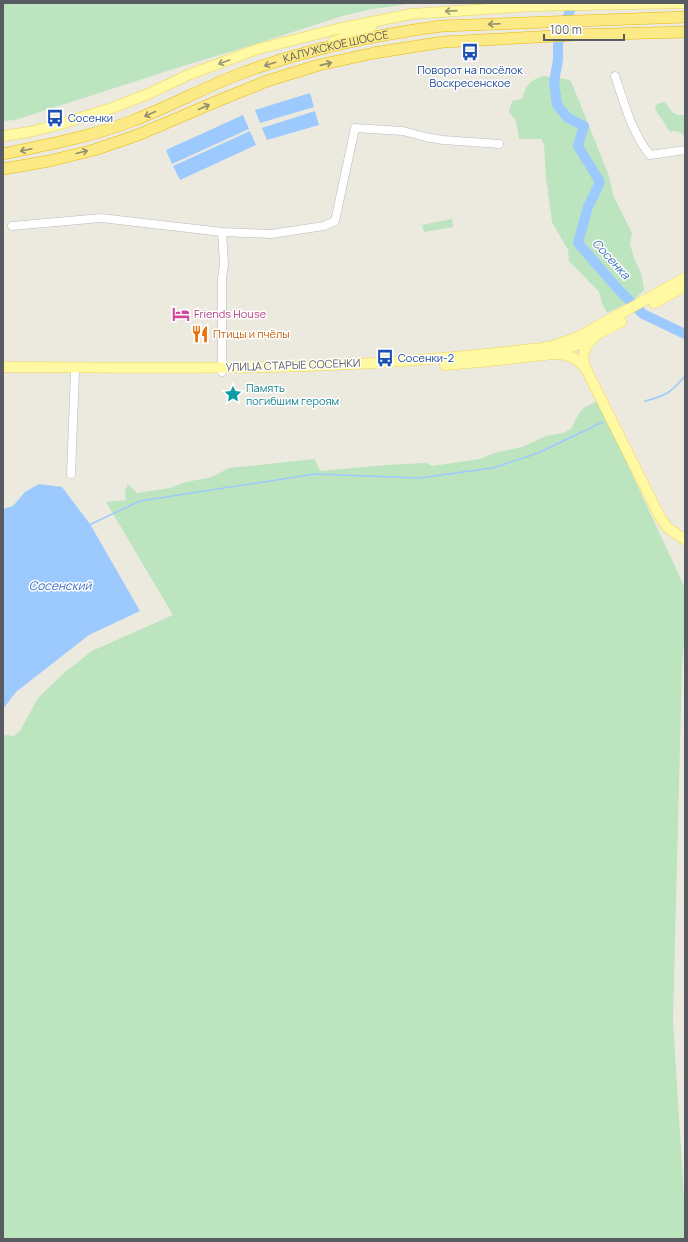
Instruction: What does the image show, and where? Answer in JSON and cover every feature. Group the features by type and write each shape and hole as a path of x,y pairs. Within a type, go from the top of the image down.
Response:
{"highway":[{"name":"КАЛУЖСКОЕ ШОССЕ","path":"3,154 58,143 130,122 243,73 314,50 442,26 685,17"},
{"name":"КАЛУЖСКОЕ ШОССЕ","path":"3,169 49,161 86,152 138,135 267,81 319,65 374,53 443,42 574,35 685,32"}],"main road":[{"path":"3,136 29,132 57,125 112,108 148,94 188,75 258,49 337,29 411,14 532,6 685,3"},
{"path":"314,50 397,17"},
{"name":"УЛИЦА СТАРЫЕ СОСЕНКИ","path":"3,367 222,370 441,359 542,348 553,346 578,337 624,316 661,295 685,278"},
{"name":"УЛИЦА СТАРЫЕ СОСЕНКИ","path":"661,295 685,286"},
{"name":"УЛИЦА СТАРЫЕ СОСЕНКИ","path":"3,372 380,368 480,362 553,354 596,336 624,316"},
{"path":"596,336 583,351 583,361 585,367 660,517 667,527 685,540"},
{"path":"553,354 570,355 585,367"}],"street":[{"path":"616,76 626,110 644,148 650,155 685,150"},
{"path":"12,226 101,218 222,232 271,234 324,226 335,221 355,128 403,131 443,140 498,144"},
{"path":"222,232 224,264 222,278 222,370"},
{"path":"71,474 75,372"}],"green space":[{"path":"3,3 415,3 372,9 342,16 15,120 3,121"},
{"path":"543,76 571,81 609,176 613,195 632,233 630,244 642,276 644,290 634,300 607,313 599,292 569,261 568,250 552,222 546,177 544,144 541,139 519,139 516,121 509,112 512,101 522,99 529,84"},
{"path":"664,102 672,112 677,115 685,115 685,137 681,134 681,132 672,131 671,133 658,114 655,106"},
{"path":"452,219 453,227 424,232 422,225"},
{"path":"598,401 685,588 685,634 682,665 673,1021 685,1213 685,1239 3,1239 3,735 14,736 20,731 38,698 64,673 92,651 173,615 106,502 126,500 125,492 128,484 137,493 170,488 186,482 212,477 229,468 315,459 320,471 426,463 432,466 480,459 494,453 522,447 546,436 563,433 571,429 579,413 585,407"}],"water":[{"path":"310,93 314,107 260,123 255,110"},
{"path":"315,111 319,125 267,140 262,128"},
{"path":"243,115 249,129 172,164 166,150"},
{"path":"250,131 256,145 180,180 173,166"},
{"name":"Сосенский","path":"39,484 62,487 90,524 140,611 89,635 16,692 3,709 3,509 13,506 25,492"}],"waterway":[{"name":"Сосенка","path":"573,3 558,43 558,60 554,82 557,105 568,118 584,126 578,146 600,182 588,207 578,243 618,289 643,314 685,334"},
{"path":"645,401 667,393 685,376"},
{"path":"89,525 140,501 315,474 419,478 493,468 538,453 603,422"}],"place":[{"name":"Поворот на посёлок Воскресенское","path":"470,52"},
{"name":"Сосенки","path":"55,118"},
{"name":"Friends House","path":"181,314"},
{"name":"Птицы и пчёлы","path":"200,334"},
{"name":"Сосенки-2","path":"385,358"},
{"name":"Память погибшим героям","path":"233,394"}]}
